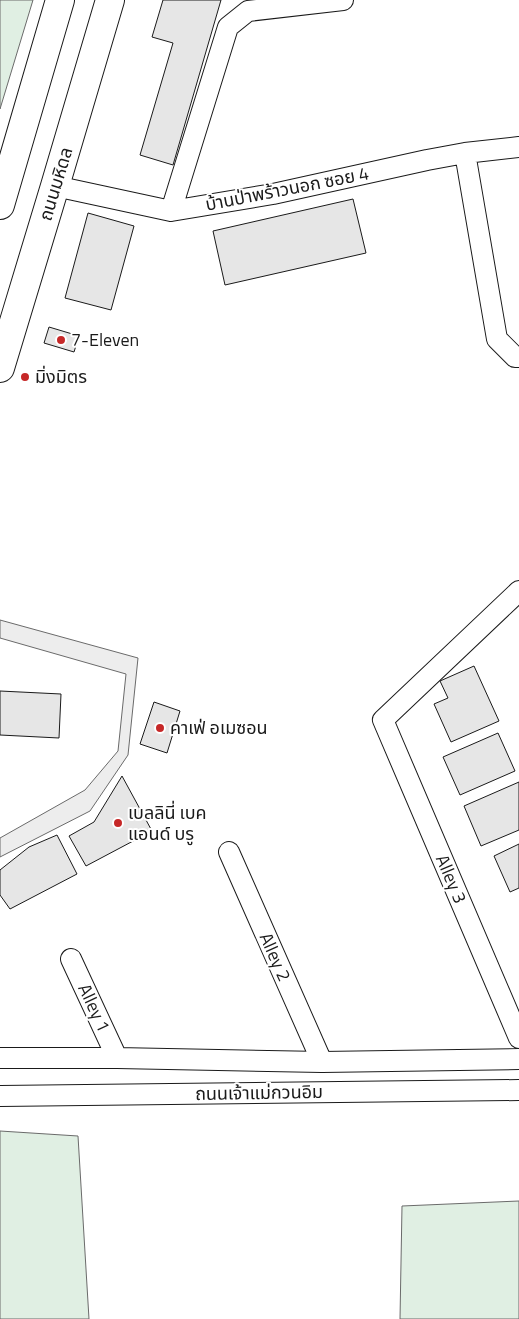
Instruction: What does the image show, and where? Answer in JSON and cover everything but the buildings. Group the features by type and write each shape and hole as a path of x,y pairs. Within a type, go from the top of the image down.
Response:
{"main road":[{"path":"0,205 60,0"},
{"name":"ถนนมหิดล","path":"0,368 110,0"}],"street":[{"path":"171,211 228,27 248,11 343,0"},
{"name":"บ้านป่าพร้าวนอก ซอย 4","path":"55,186 171,211 273,194 427,160 466,153 519,148"},
{"path":"466,153 497,340 515,357 519,357"},
{"name":"Alley 3","path":"519,591 383,720 519,1038"},
{"name":"Alley 2","path":"228,852 322,1062"},
{"name":"Alley 1","path":"71,959 117,1058"},
{"path":"0,1058 322,1062 519,1059"},
{"name":"ถนนเจ้าแม่กวนอิม","path":"0,1096 519,1090"}],"green space":[{"path":"0,0 33,0 0,109"},
{"path":"0,1131 78,1136 89,1319 0,1319"},
{"path":"519,1201 519,1319 400,1319 402,1206"}],"shaded area":[{"path":"0,620 138,658 128,755 90,811 0,857 0,838 85,790 118,751 126,674 0,638"}],"place":[{"name":"7-Eleven","path":"61,340"},
{"name":"มิ่งมิตร","path":"25,377"},
{"name":"คาเฟ่ อเมซอน","path":"160,728"},
{"name":"เบลลินี่ เบค แอนด์ บรู","path":"118,823"}]}
